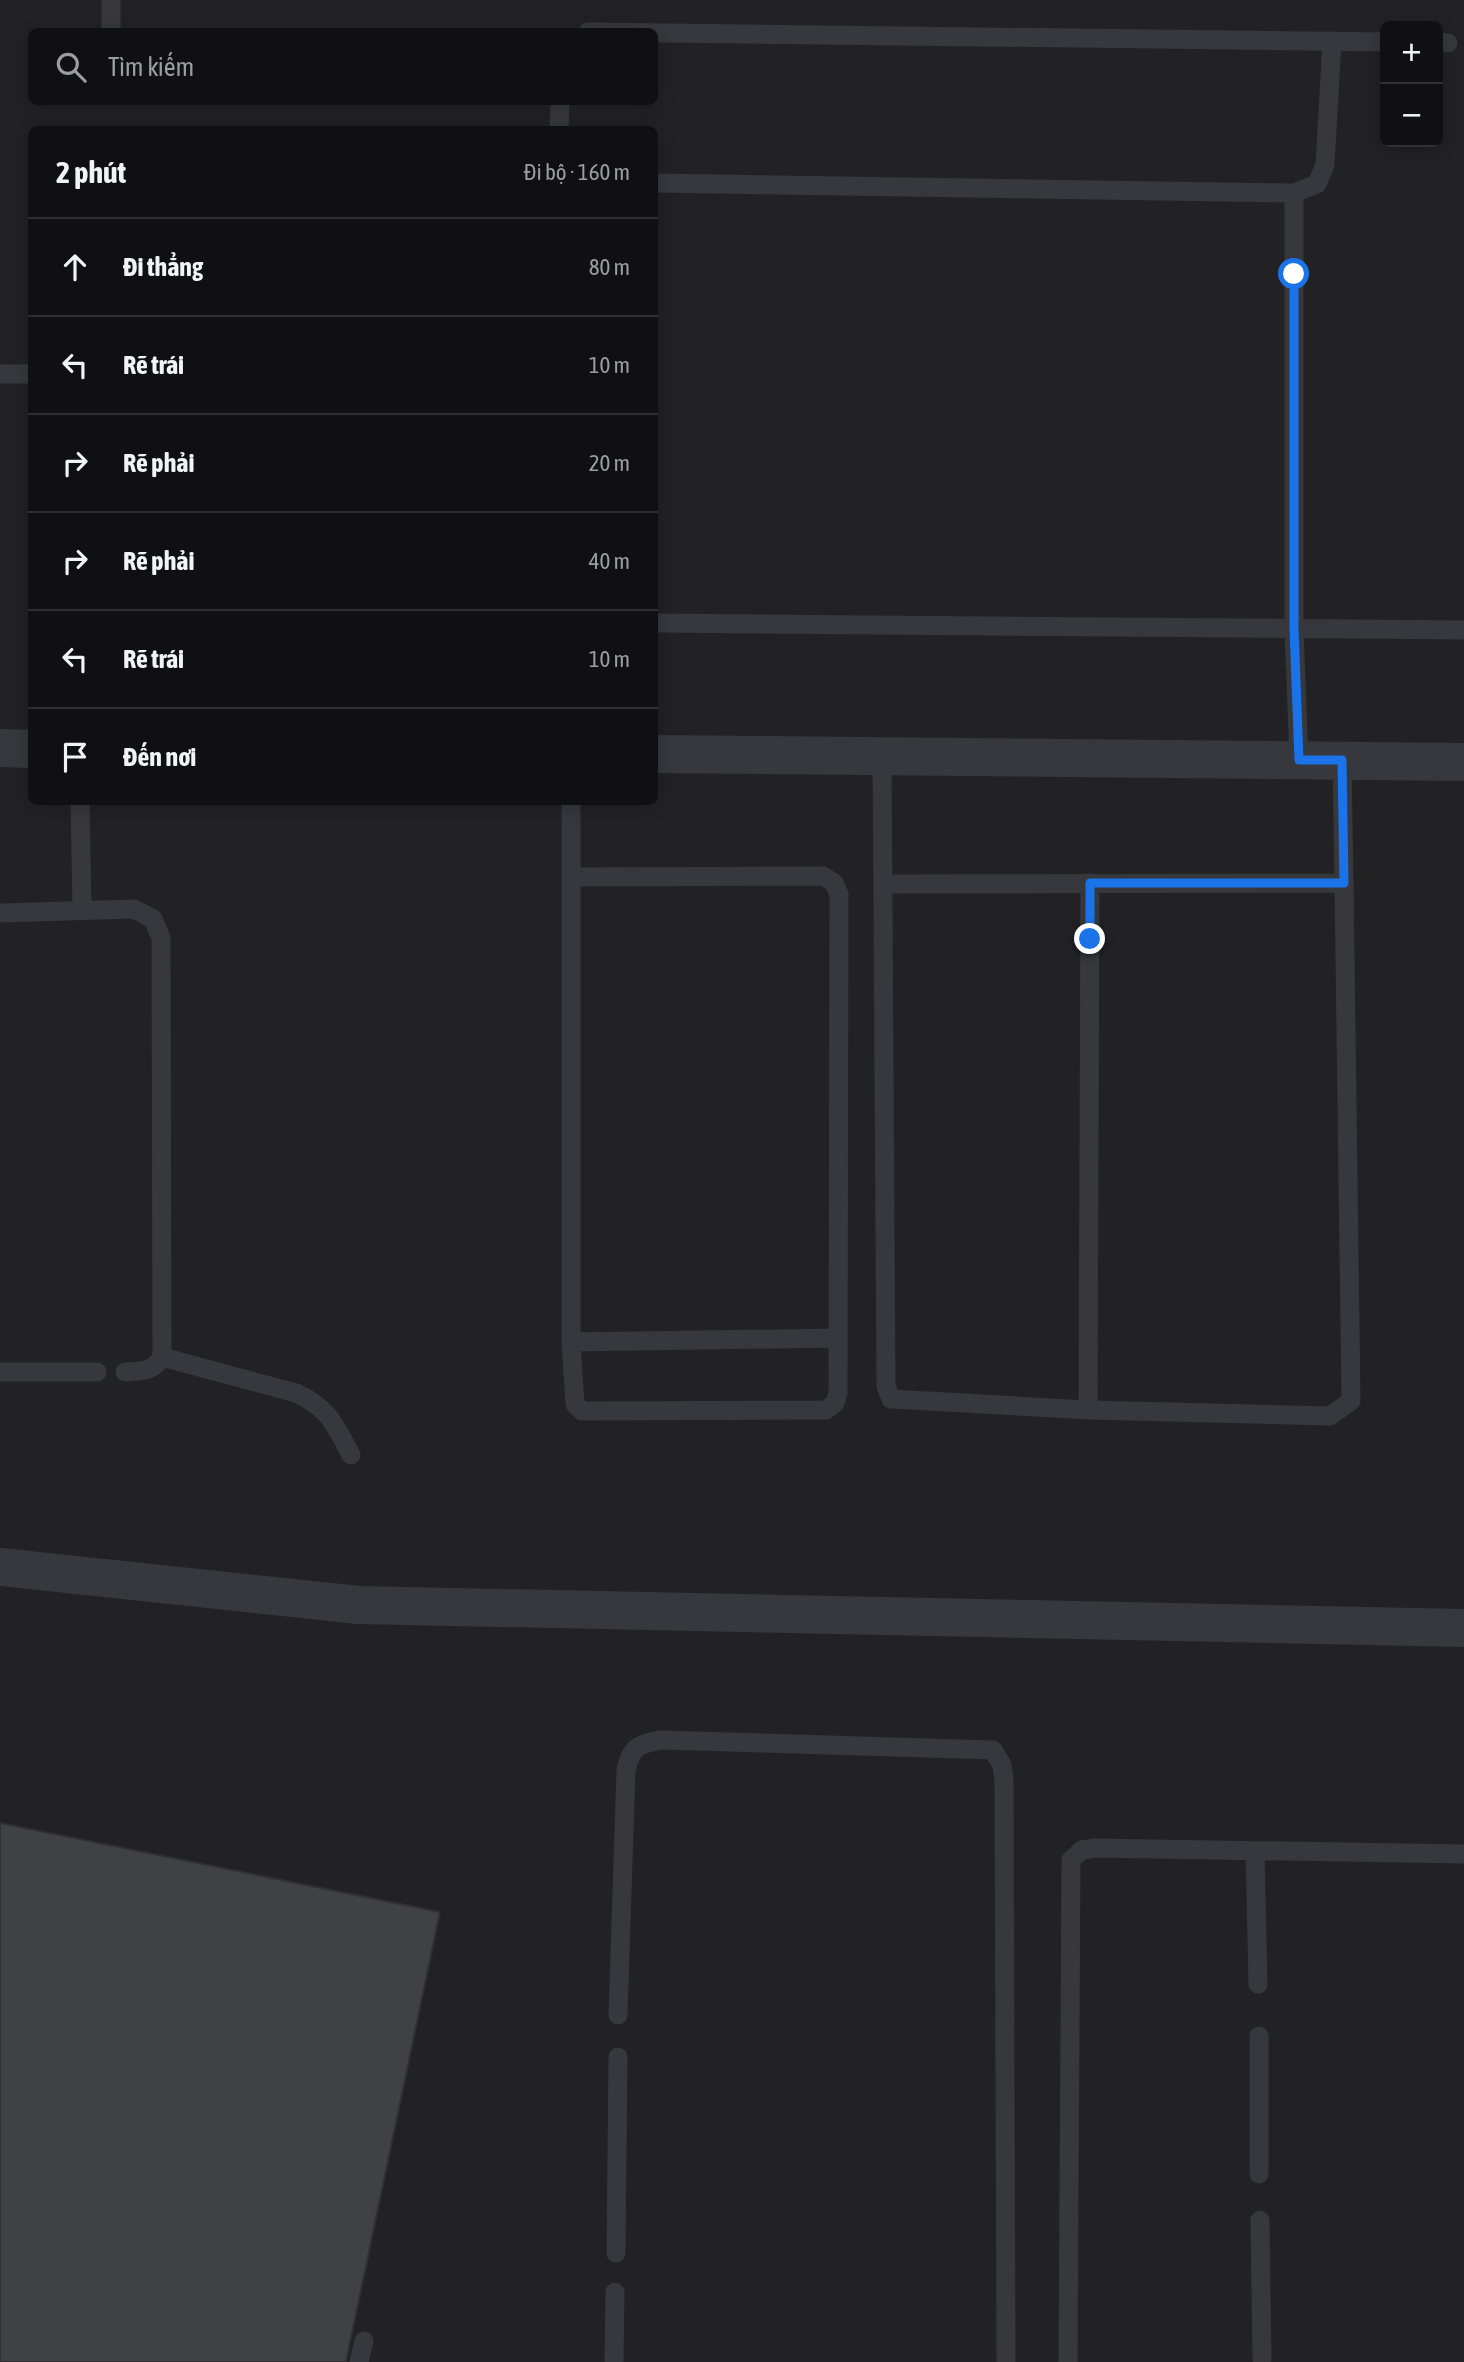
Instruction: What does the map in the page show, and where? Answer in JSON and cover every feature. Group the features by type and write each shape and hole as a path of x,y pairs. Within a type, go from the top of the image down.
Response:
{"street":[{"path":"0,748 28,749"},
{"path":"658,754 1464,762"},
{"path":"0,1567 359,1605 1464,1628"}],"lane":[{"path":"111,0 111,28"},
{"path":"658,33 1380,42"},
{"path":"658,183 1294,192 1317,184 1325,165 1332,41"},
{"path":"559,105 559,126"},
{"path":"1294,192 1294,629 1299,760"},
{"path":"0,374 28,374"},
{"path":"658,623 1464,629"},
{"path":"883,756 886,1386 891,1399 906,1402 1088,1410 1330,1416 1345,1409 1351,1401 1342,760"},
{"path":"80,805 82,910"},
{"path":"571,805 571,877 571,1342 572,1391 575,1404 582,1411 826,1410 835,1403 838,1394 839,894 834,883 823,876 571,877"},
{"path":"1088,1410 1090,883"},
{"path":"883,884 1344,883"},
{"path":"0,913 134,909 153,919 160,938 162,1357 156,1366 147,1370 125,1372"},
{"path":"571,1342 838,1338"},
{"path":"162,1357 296,1392 314,1401 329,1414 351,1455"},
{"path":"0,1372 97,1372"},
{"path":"618,2015 626,1770 631,1752 641,1744 661,1740 993,1750 1002,1765 1004,1780 1006,2362"},
{"path":"1068,2362 1070,1860 1082,1850 1095,1848 1464,1854"},
{"path":"1255,1852 1258,1984"},
{"path":"1259,2036 1259,2174"},
{"path":"615,2253 618,2057"},
{"path":"1260,2220 1262,2359"},
{"path":"614,2362 615,2292"},
{"path":"359,2362 364,2342"}],"shaded area":[{"path":"0,0 1464,0 1464,2362 0,2362"}],"building":[{"path":"0,1823 440,1912 346,2362 0,2362"}],"route":[{"path":"1090,939 1090,883 1344,883 1342,760 1299,760 1294,629 1294,274"}]}
